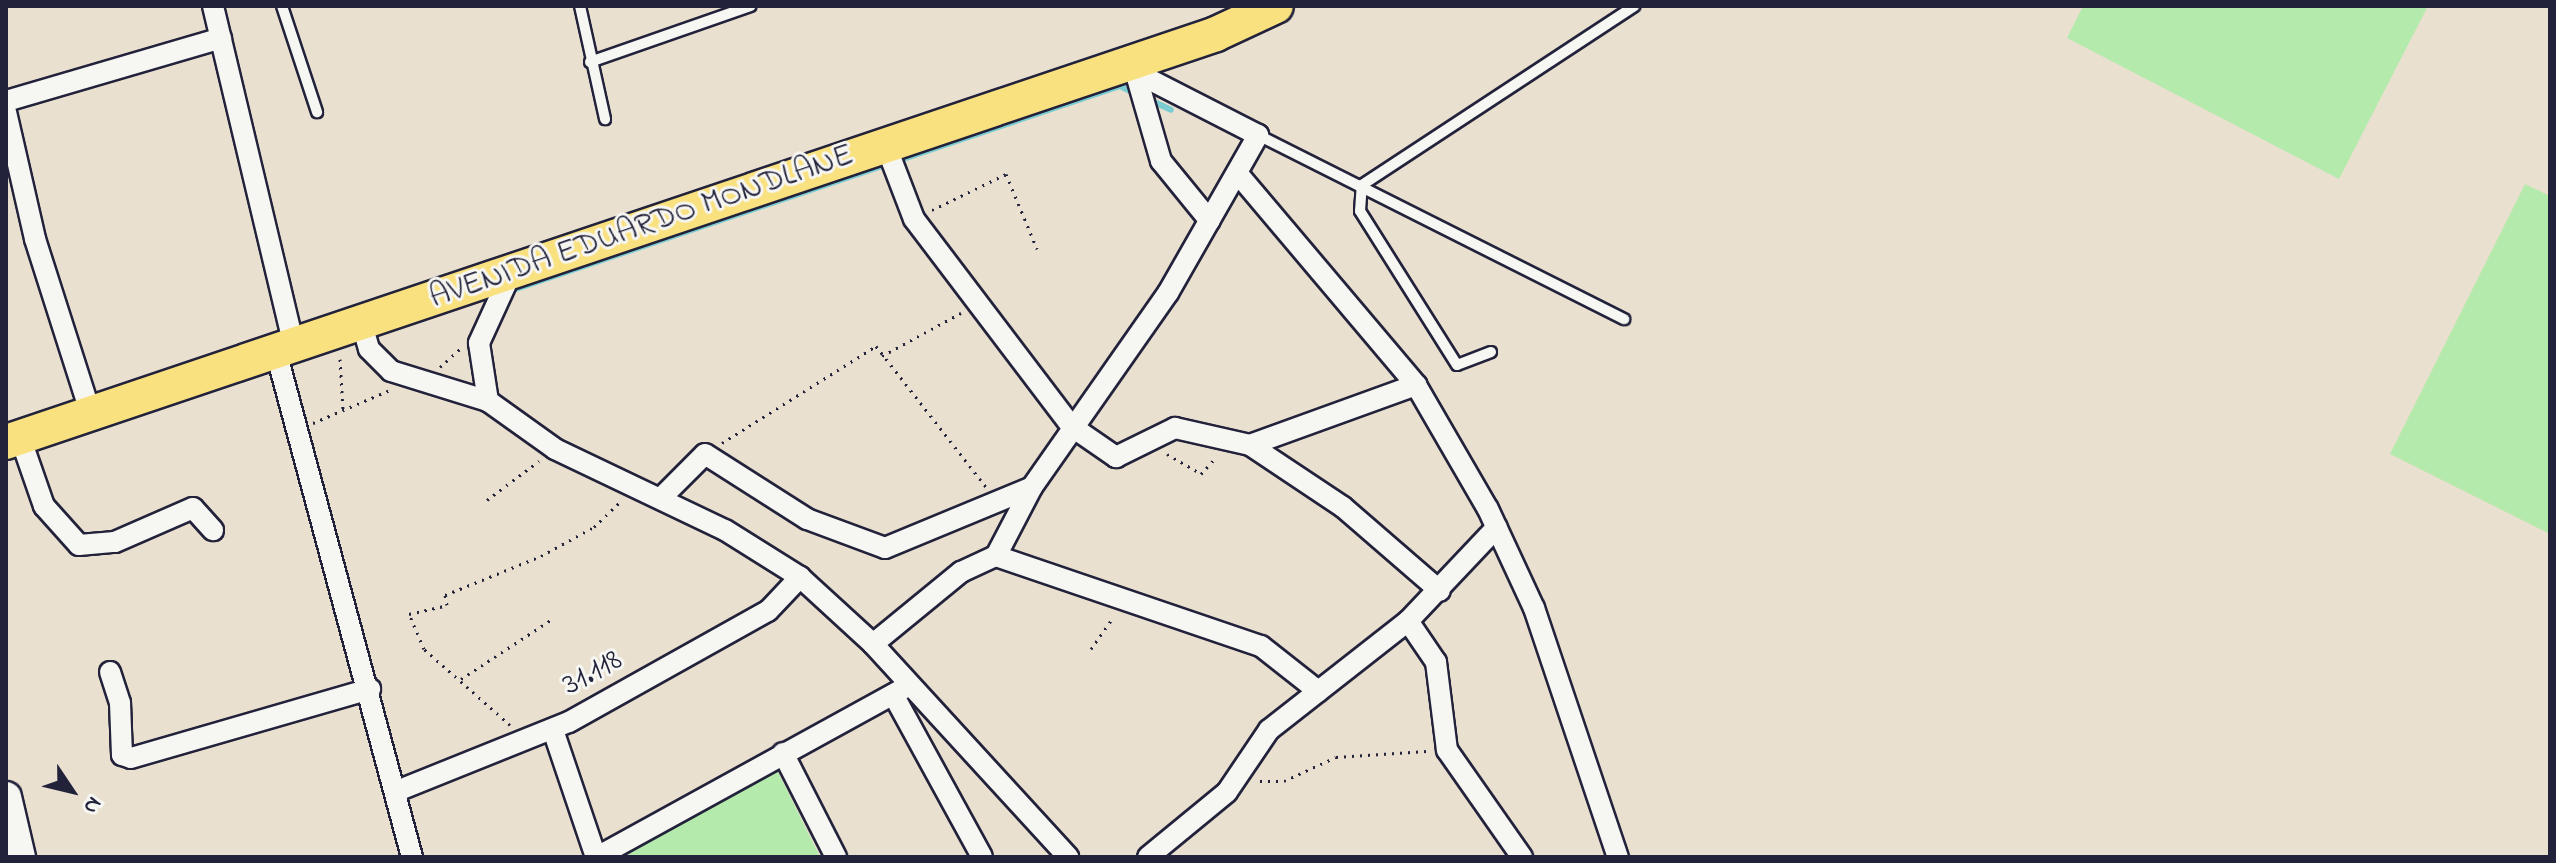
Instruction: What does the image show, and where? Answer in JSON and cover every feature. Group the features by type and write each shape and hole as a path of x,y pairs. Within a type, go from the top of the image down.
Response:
{"main road":[{"name":"AVENIDA EDUARDO MONDLANE","path":"13,440 346,326 1128,68 1276,6"}],"street":[{"path":"213,6 299,426 412,857"},
{"path":"6,101 221,38"},
{"path":"873,644 961,572 996,556 1032,487 1210,221 1258,135 1128,68"},
{"path":"1128,68 1161,161 1210,221"},
{"path":"6,115 35,239 91,414"},
{"path":"886,146 914,219 975,306 1071,426 1116,457 1175,428 1250,445 1343,507 1440,591"},
{"path":"1238,174 1416,385 1497,527 1534,608 1618,857"},
{"path":"488,401 479,343 511,273"},
{"path":"346,326 369,349 405,374 488,401 555,449 661,498 800,577 873,644 902,690 982,857"},
{"path":"1250,445 1416,385"},
{"path":"13,440 44,506 79,545 115,542 193,508 213,530"},
{"path":"661,498 705,454 807,519 885,548 949,527 994,498 1032,487"},
{"path":"1148,857 1201,818 1269,730 1408,621 1440,591 1497,527"},
{"path":"996,556 1261,646 1318,691"},
{"name":"31.118","path":"397,791 520,740 553,730 768,611 800,577"},
{"path":"1408,621 1436,662 1447,750 1522,857"},
{"path":"110,672 127,758 370,689"},
{"path":"553,730 596,857 902,690"},
{"path":"902,690 1068,857"},
{"path":"783,753 836,857"},
{"path":"6,797 20,857"}],"lane":[{"path":"282,6 317,112"},
{"path":"580,6 605,119"},
{"path":"590,62 751,6"},
{"path":"1362,185 1634,6"},
{"path":"1258,135 1624,319"},
{"path":"1362,185 1360,211 1457,365 1491,352"}],"path":[{"path":"914,219 1006,174 1037,249"},
{"path":"882,356 975,306"},
{"path":"343,410 346,326"},
{"path":"299,426 376,399 405,374 437,372 451,352 479,343"},
{"path":"705,454 876,346 994,498"},
{"path":"1154,439 1201,474"},
{"path":"487,500 555,449"},
{"path":"520,740 496,706 424,649 409,614 447,605 445,595 594,527 635,487"},
{"path":"1091,649 1125,601"},
{"path":"461,679 554,618"},
{"path":"1250,781 1284,781 1336,757 1447,750"}],"green space":[{"path":"2083,6 2428,6 2339,179 2067,38"},
{"path":"2525,184 2550,196 2550,534 2390,454"},
{"path":"777,770 820,857 628,857 630,847"}],"waterway":[{"path":"507,292 1120,86 1136,94"},
{"path":"1150,100 1171,110"}]}
